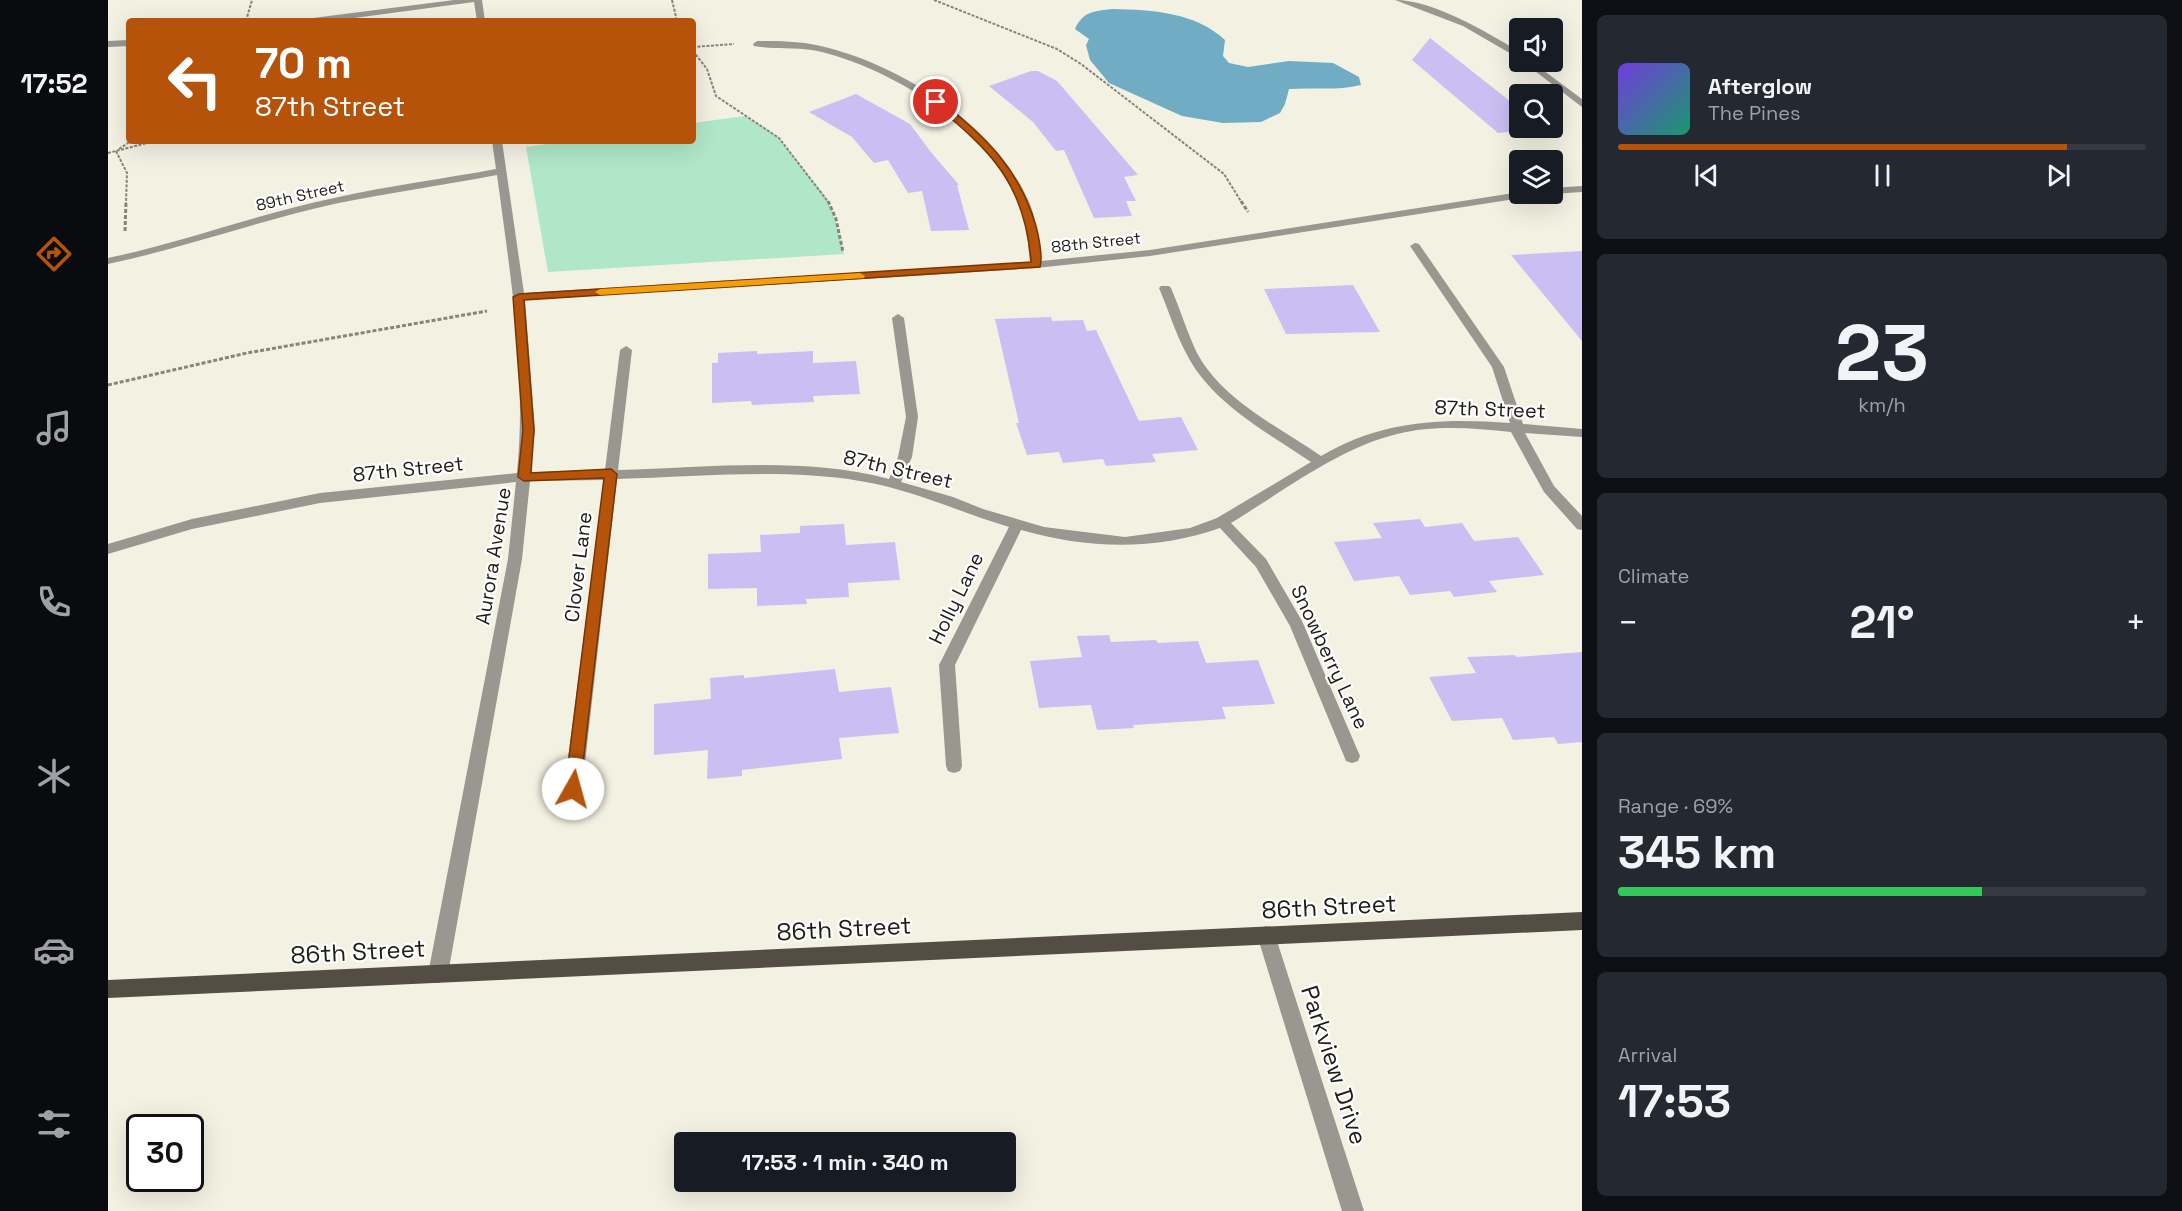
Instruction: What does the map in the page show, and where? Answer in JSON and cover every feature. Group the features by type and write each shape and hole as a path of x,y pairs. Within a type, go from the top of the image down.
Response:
{"main road":[{"name":"86th Street","path":"108,989 1582,921"}],"street":[{"path":"336,18 473,0"},
{"path":"478,0 481,18"},
{"path":"1399,0 1466,24 1509,49"},
{"path":"108,44 126,43"},
{"path":"757,44 809,46 859,62 922,93 949,111 988,147 1012,179 1025,206 1034,235 1036,265"},
{"path":"1540,72 1582,104"},
{"name":"Aurora Avenue","path":"438,974 515,559 528,430 519,297 497,144"},
{"name":"89th Street","path":"108,261 155,251 226,228 334,201 501,171"},
{"path":"1563,190 1582,189"},
{"name":"88th Street","path":"519,297 1036,265 1150,253 1509,197"},
{"path":"1415,246 1498,367 1517,420 1516,428 1549,489 1582,525"},
{"path":"1165,288 1192,354 1213,384 1246,411 1321,462"},
{"path":"893,485 905,457 912,417 898,318"},
{"name":"Clover Lane","path":"573,789 626,351"},
{"name":"87th Street","path":"108,549 192,524 320,498 524,477 792,470 861,476 948,500 978,513 1044,532 1125,542 1191,533 1222,522 1341,450 1394,430 1436,424 1582,433"},
{"name":"Snowberry Lane","path":"1222,522 1261,563 1297,625 1352,756"},
{"name":"Holly Lane","path":"954,766 947,665 1017,524"},
{"name":"Parkview Drive","path":"1266,935 1353,1211"}],"path":[{"path":"247,18 252,0"},
{"path":"672,0 676,18"},
{"path":"934,0 1057,49 1081,64 1224,174 1250,215"},
{"path":"696,49 757,44"},
{"path":"696,54 706,69 716,96 779,138 826,197 836,219 844,254"},
{"path":"116,151 126,144"},
{"path":"108,153 143,144"},
{"path":"116,151 127,172 124,257"},
{"path":"108,385 159,371 247,353 487,311"}],"green space":[{"path":"745,116 779,138 826,197 835,219 844,254 548,272 526,147 547,144 696,144 696,123"}],"water":[{"path":"1113,9 1172,14 1200,23 1225,40 1223,56 1229,63 1248,67 1289,61 1333,63 1359,77 1361,85 1289,89 1280,113 1261,122 1223,123 1182,116 1109,83 1090,60 1086,45 1089,39 1075,29 1086,15 1095,11"}],"building":[{"path":"1430,38 1509,100 1509,132 1498,133 1412,60"},
{"path":"1031,71 1038,71 1057,81 1138,175 1124,177 1136,201 1126,201 1132,216 1094,218 1064,150 1056,151 1033,122 989,86"},
{"path":"856,94 910,124 959,185 957,185 969,230 931,231 922,191 908,193 888,160 874,163 852,137 809,112"},
{"path":"1582,251 1582,341 1511,255"},
{"path":"1353,285 1380,332 1286,334 1264,289"},
{"path":"1051,317 1052,321 1083,320 1087,331 1096,330 1139,421 1181,417 1198,450 1152,454 1156,462 1106,466 1103,459 1063,463 1059,452 1027,455 1016,423 1019,423 995,319"},
{"path":"757,351 757,354 813,351 813,363 856,361 860,394 813,396 814,402 752,405 751,401 712,403 712,363 718,363 718,353"},
{"path":"1420,519 1425,527 1462,523 1474,541 1518,537 1544,575 1489,581 1497,592 1454,597 1450,591 1410,595 1399,576 1354,581 1334,542 1382,538 1373,523"},
{"path":"844,524 846,545 895,542 900,580 848,583 849,597 806,599 807,604 757,606 757,588 708,589 708,554 761,552 760,535 800,533 800,526"},
{"path":"1109,635 1111,642 1198,641 1206,663 1258,660 1275,704 1222,707 1226,719 1133,725 1134,728 1097,730 1091,705 1039,708 1030,661 1082,657 1077,636"},
{"path":"1582,652 1582,742 1558,744 1554,737 1513,740 1502,718 1452,721 1429,677 1476,673 1467,657 1515,655 1516,657"},
{"path":"835,669 839,692 891,687 899,733 839,738 842,759 742,770 742,776 707,779 708,750 654,755 654,704 711,699 710,678 744,675 744,678"}],"slow traffic":[{"path":"600,292 860,276"}],"route":[{"path":"573,789 611,474 524,477 528,430 519,297 1036,265 1034,235 1025,206 1012,179 995,154 974,132 936,102"}]}
